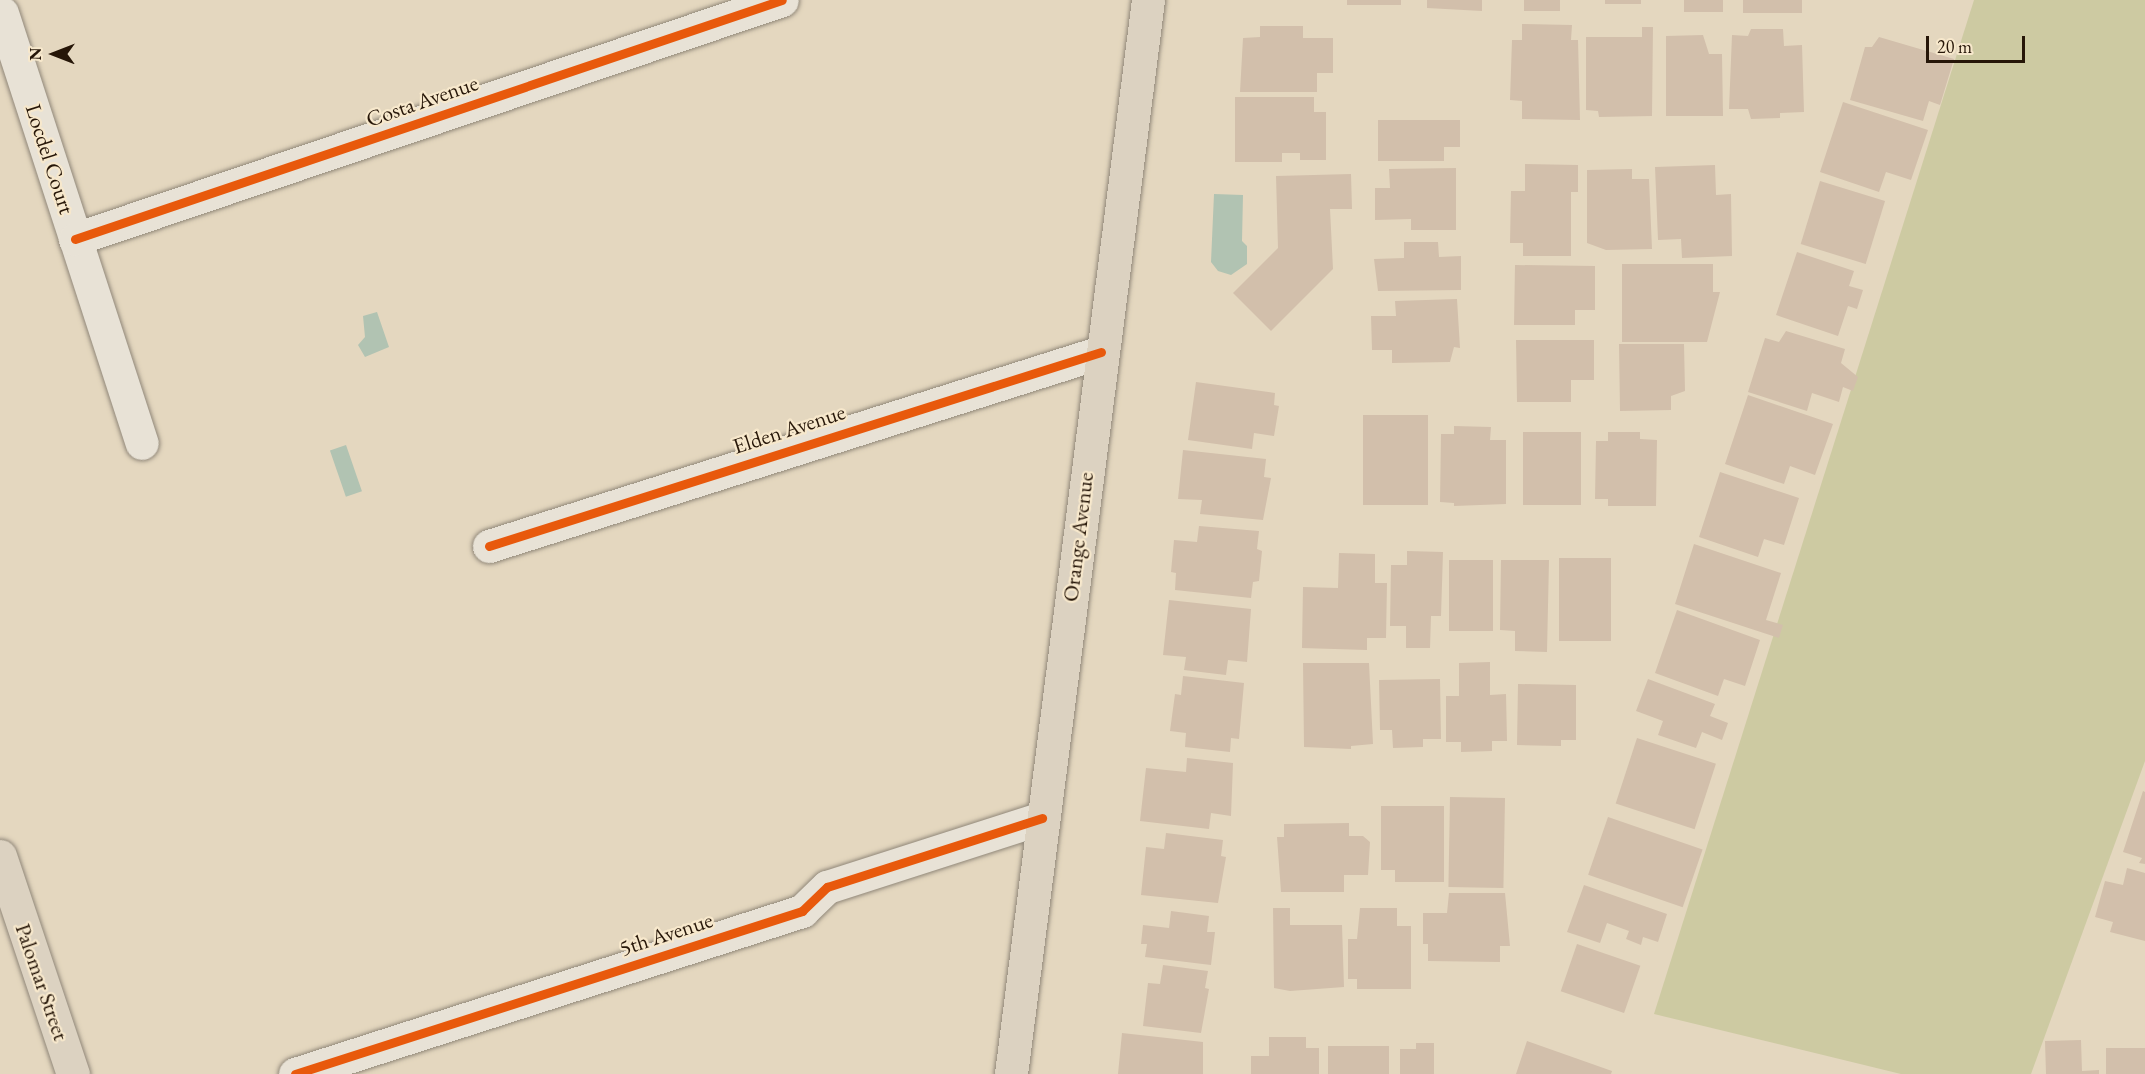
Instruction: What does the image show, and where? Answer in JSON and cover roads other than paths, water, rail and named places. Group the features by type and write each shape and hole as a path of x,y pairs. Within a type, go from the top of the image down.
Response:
{"main road":[{"name":"Orange Avenue","path":"1011,1074 1101,352 1148,0"},
{"name":"Palomar Street","path":"0,856 73,1074"}],"street":[{"name":"Costa Avenue","path":"75,239 782,0"},
{"name":"Locdel Court","path":"2,13 142,443"},
{"name":"Elden Avenue","path":"489,546 1101,352"},
{"name":"5th Avenue","path":"295,1074 802,911 827,887 1042,818"}]}
